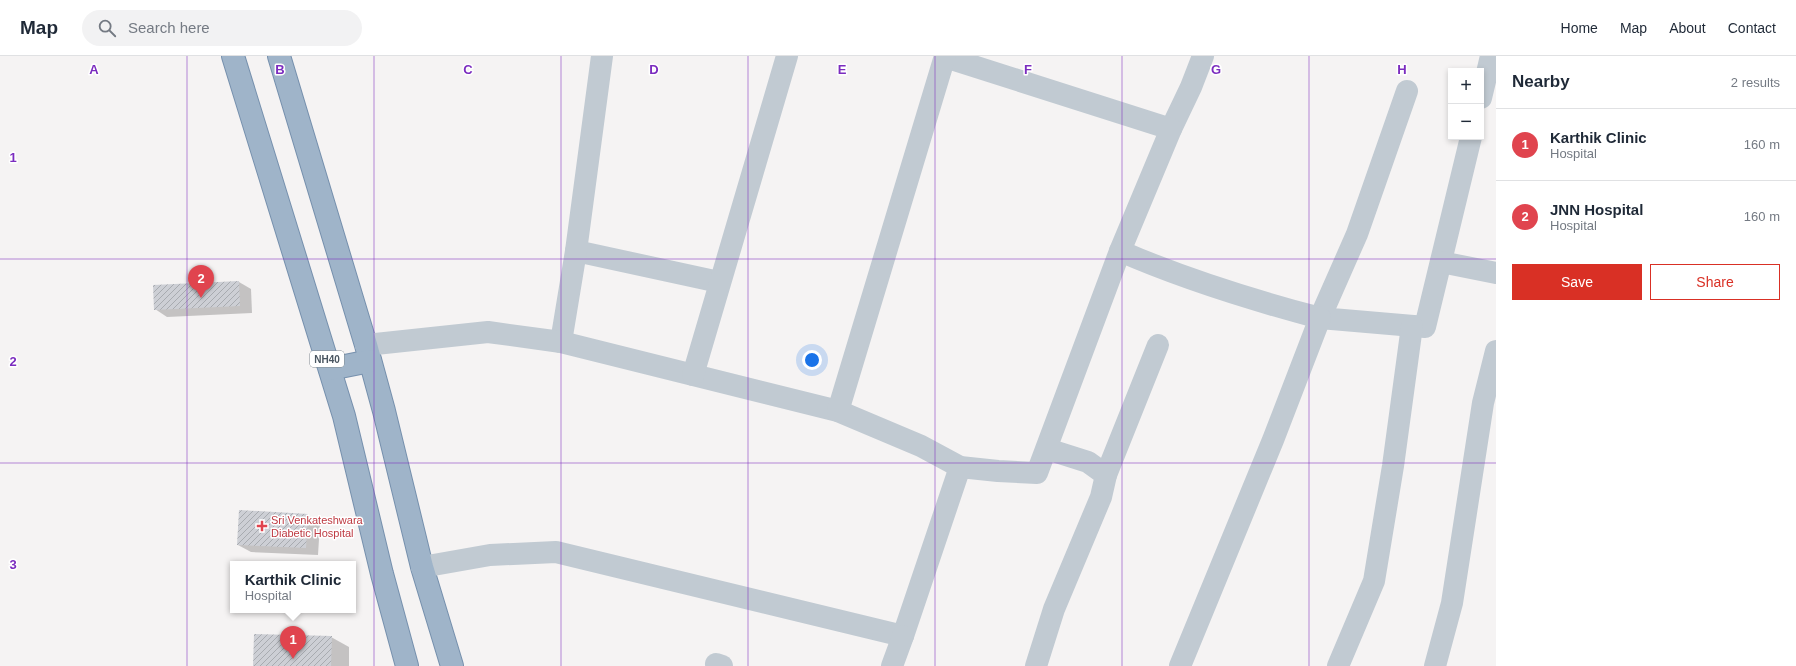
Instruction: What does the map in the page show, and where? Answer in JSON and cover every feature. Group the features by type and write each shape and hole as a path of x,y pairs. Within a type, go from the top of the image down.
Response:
{"highway":[{"name":"NH40","path":"234,56 344,416 382,574 407,666"},
{"path":"279,56 368,353 422,567 452,666"},
{"path":"330,369 368,353"}],"street":[{"path":"561,342 576,251 602,56"},
{"path":"692,375 787,56"},
{"path":"368,353 488,332 561,342 838,411 921,446 960,467 1037,473 1120,251 1171,129 1191,88 1203,56"},
{"path":"1484,85 1491,56"},
{"path":"838,411 945,57 1171,129"},
{"path":"1180,666 1273,440 1320,318 1357,234 1407,91"},
{"path":"1120,251 1151,264 1260,302 1320,318 1425,327 1470,140"},
{"path":"576,251 719,282"},
{"path":"1440,262 1496,273"},
{"path":"1338,666 1374,581 1393,466 1412,326"},
{"path":"1036,666 1054,609 1101,497 1106,475 1158,345"},
{"path":"1435,666 1452,603 1483,403 1496,351"},
{"path":"1047,449 1088,462 1106,475"},
{"path":"892,666 960,467"},
{"path":"422,567 490,555 556,552 903,636"}],"building":[{"path":"239,281 240,306 154,310 153,285"},
{"path":"239,510 308,514 306,548 237,545"},
{"path":"254,634 332,636 331,666 253,666"}],"place":[{"name":"JNN Hospital","path":"201,298"},
{"name":"Sri Venkateshwara Diabetic Hospital","path":"262,526"},
{"name":"Karthik Clinic","path":"293,659"}]}
